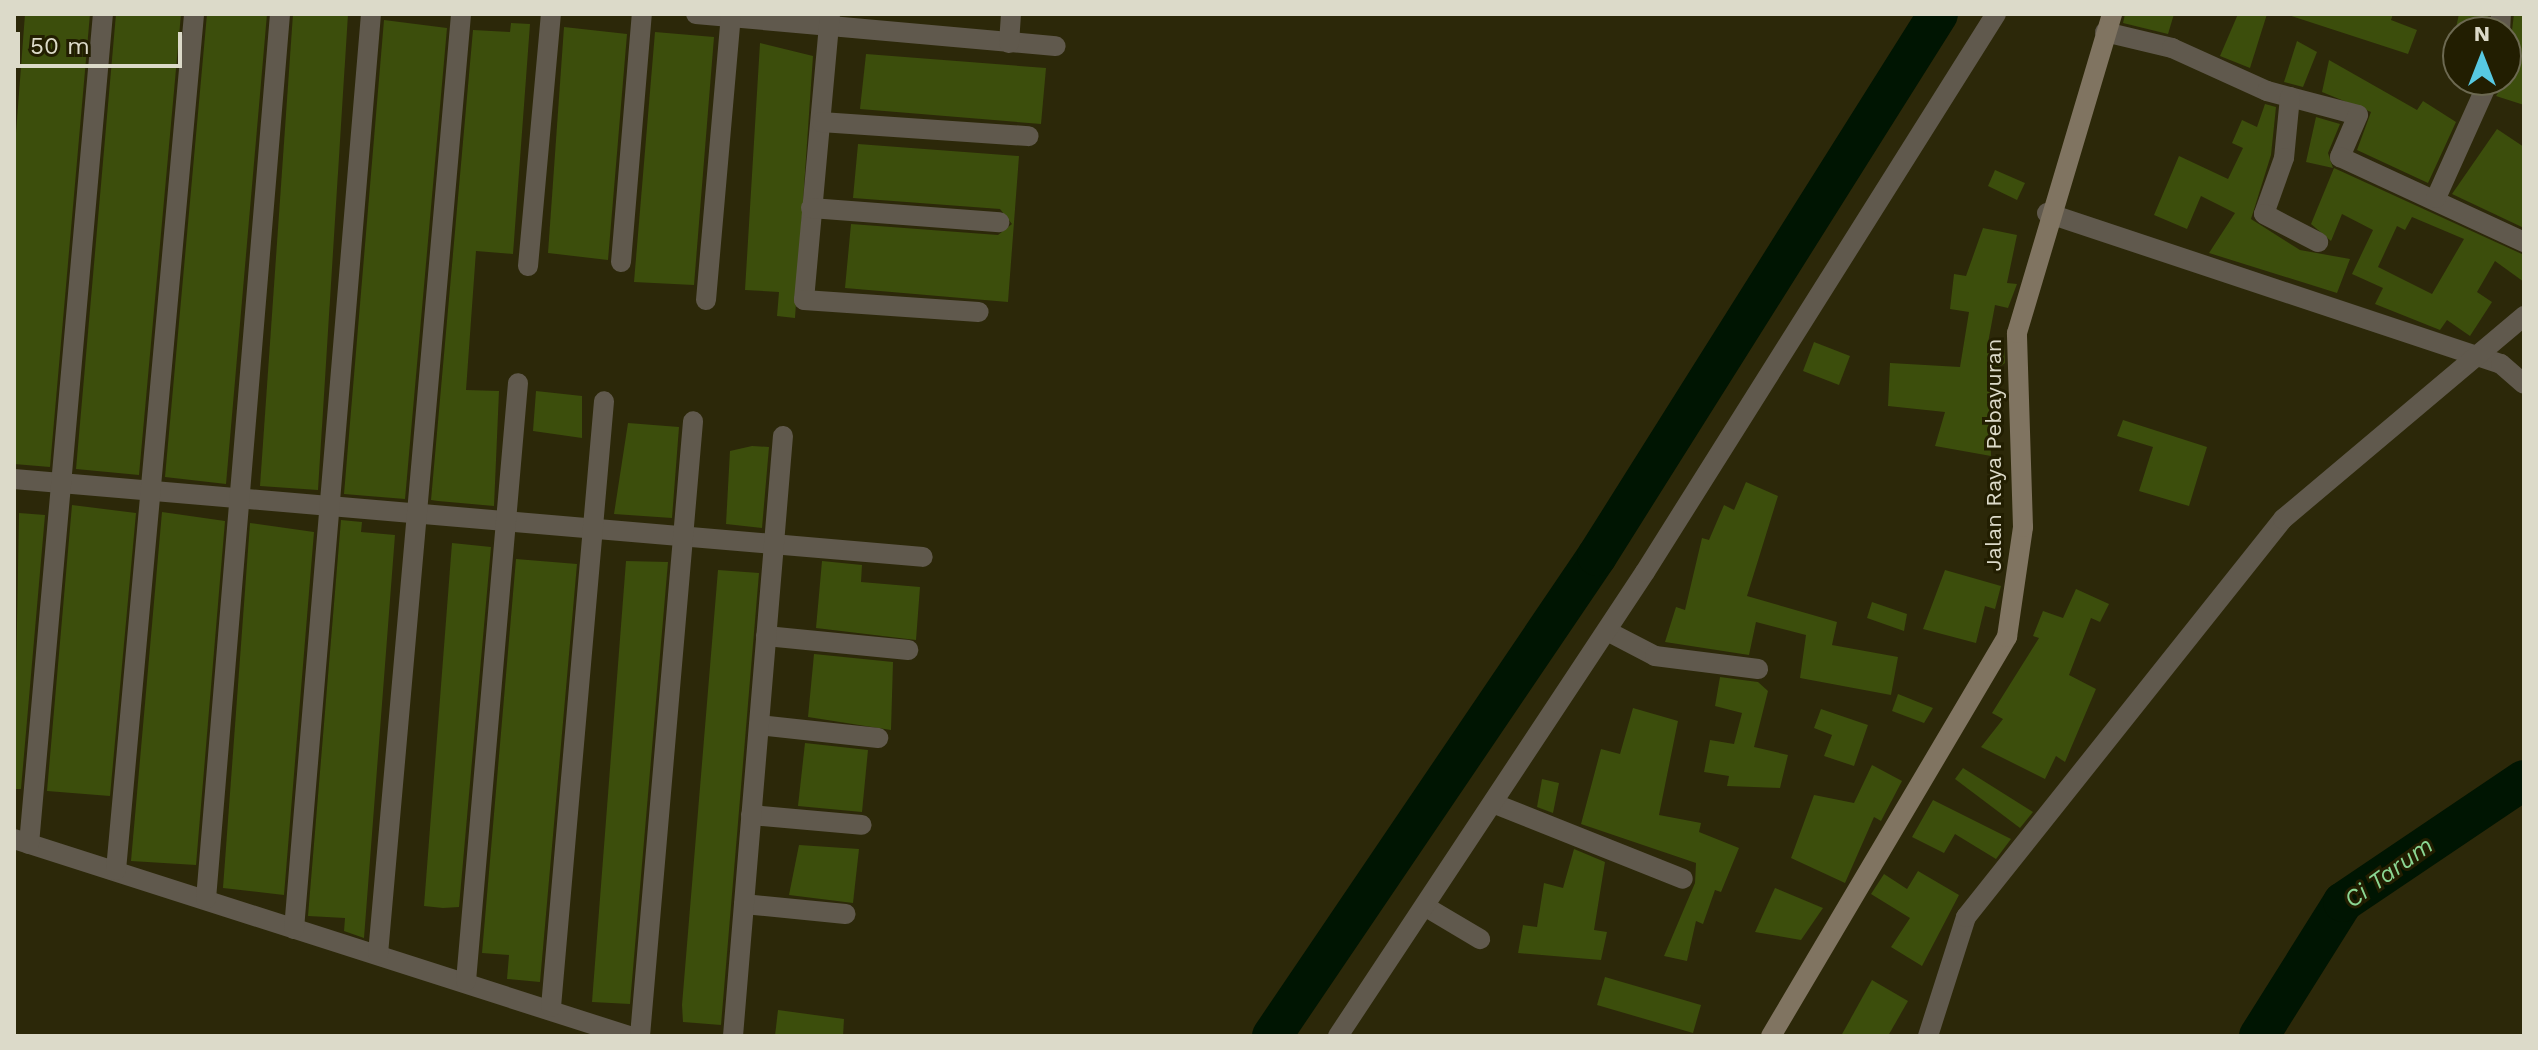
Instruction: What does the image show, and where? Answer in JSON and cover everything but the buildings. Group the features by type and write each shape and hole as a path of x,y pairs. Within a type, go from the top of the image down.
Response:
{"main road":[{"name":"Jalan Raya Pebayuran","path":"1771,1036 2007,637 2023,527 2017,333 2047,213 2108,23"}],"street":[{"path":"103,14 62,483 22,841 294,929 551,1007 629,1036"},
{"path":"116,870 194,14"},
{"path":"206,899 280,14"},
{"path":"294,929 371,14"},
{"path":"378,954 461,14"},
{"path":"528,266 551,14"},
{"path":"621,262 642,14"},
{"path":"696,14 926,24 1009,43 1056,46"},
{"path":"1009,43 1011,14"},
{"path":"1338,1036 1495,804 1607,631 1996,14"},
{"path":"706,300 731,16"},
{"path":"830,20 804,300 979,312"},
{"path":"2108,23 2290,97 2358,115 2339,155 2524,242"},
{"path":"2436,198 2482,96"},
{"path":"2290,97 2284,158 2264,214 2318,242"},
{"path":"821,122 1029,136"},
{"path":"811,208 999,222"},
{"path":"2047,213 2473,359 2501,364 2524,384"},
{"path":"1928,1036 1966,917 2283,519 2524,316"},
{"path":"466,981 518,383"},
{"path":"551,1007 604,401"},
{"path":"640,1036 693,421"},
{"path":"733,1036 783,436"},
{"path":"14,479 923,557"},
{"path":"1607,631 1641,653 1758,669"},
{"path":"766,636 908,650"},
{"path":"759,725 878,738"},
{"path":"1495,804 1683,879"},
{"path":"751,815 862,825"},
{"path":"744,904 846,914"},
{"path":"1426,907 1480,939"}],"waterway":[{"path":"1272,1036 1597,556 1938,14"},
{"name":"Ci Tarum","path":"2259,1036 2343,902 2524,780"}]}
